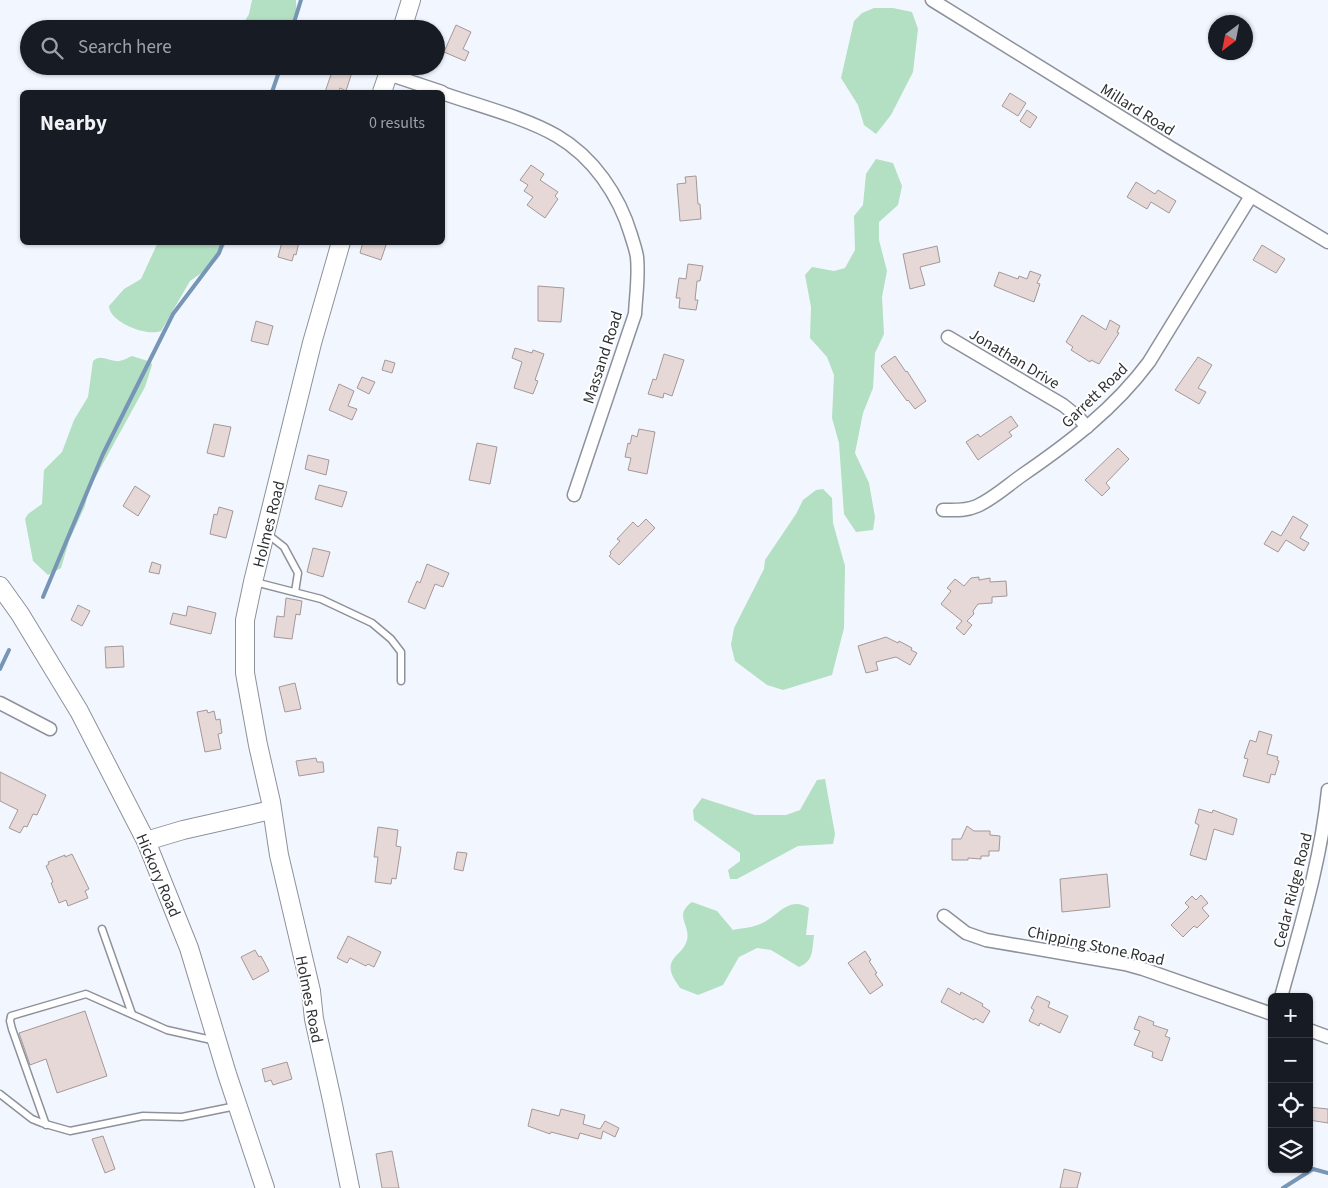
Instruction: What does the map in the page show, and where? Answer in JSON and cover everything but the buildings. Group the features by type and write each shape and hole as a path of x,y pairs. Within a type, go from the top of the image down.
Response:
{"street":[{"path":"405,20 411,0"},
{"name":"Millard Road","path":"932,0 1171,148 1328,242"},
{"path":"383,90 388,75"},
{"name":"Massand Road","path":"401,75 435,90"},
{"name":"Massand Road","path":"445,94 534,125 564,141 576,150 595,169 615,196 637,255 634,314 574,495"},
{"name":"Garrett Road","path":"943,510 967,509 978,506 1066,445 1114,404 1137,379 1149,362 1251,196"},
{"name":"Holmes Road","path":"340,245 312,343 245,620 245,672 279,856 311,991 314,1019 350,1188"},
{"name":"Jonathan Drive","path":"948,337 1063,405 1078,417 1086,428"},
{"name":"Hickory Road","path":"0,586 20,614 79,711 146,842 189,948 237,1105 265,1188"},
{"path":"0,703 50,729"},
{"name":"Cedar Ridge Road","path":"1282,993 1312,887 1322,837 1328,790"},
{"path":"146,842 183,830 271,810"},
{"name":"Chipping Stone Road","path":"944,916 966,932 986,940 1125,964 1268,1013"},
{"path":"1313,1031 1328,1037"}],"lane":[{"path":"266,532 284,547 298,573 295,592"},
{"path":"254,582 321,599 372,623 401,652 401,681"},
{"path":"102,929 132,1014"},
{"path":"46,1125 12,1029 10,1021 12,1016 86,994 166,1030 217,1041"},
{"path":"0,1094 32,1119 46,1125 70,1131 143,1116 182,1116 237,1105"}],"green space":[{"path":"252,0 296,0 297,20 245,20 249,14"},
{"path":"874,8 893,8 912,12 918,29 913,72 891,115 876,134 864,125 858,105 841,78 854,21 862,13"},
{"path":"876,159 893,163 902,186 898,205 879,222 879,240 887,271 882,297 884,334 875,353 873,388 863,413 855,453 869,483 875,517 873,530 856,532 844,514 839,443 832,418 834,375 827,357 810,338 811,307 805,275 812,267 834,271 845,268 855,250 854,216 863,205 866,174"},
{"path":"157,245 225,245 219,257 210,267 190,281 161,331 147,332 130,327 115,318 111,312 109,306 124,289 141,279"},
{"path":"132,356 151,362 152,365 145,387 89,489 85,506 69,541 61,568 48,575 33,561 25,519 28,514 42,504 44,470 62,452 74,420 88,397 93,361 101,358 120,361"},
{"path":"823,489 832,498 833,523 845,566 844,628 832,675 783,690 767,685 735,661 731,645 734,628 764,569 765,560 796,514 803,500 816,490"},
{"path":"825,779 835,834 833,844 798,846 737,879 730,879 728,870 740,861 740,853 694,820 693,810 702,798 755,815 786,815 800,810 817,780"},
{"path":"692,902 717,911 733,930 760,924 783,908 795,904 809,908 806,935 814,935 810,958 804,965 799,967 771,950 757,948 739,957 723,985 698,995 680,988 672,975 671,963 685,945 687,933 683,913"}],"waterway":[{"path":"295,20 301,0"},
{"path":"273,90 278,75"},
{"path":"43,597 103,454 173,314 219,253 222,245"},
{"path":"0,669 9,650"},
{"path":"1283,1188 1313,1169 1328,1173"}]}
